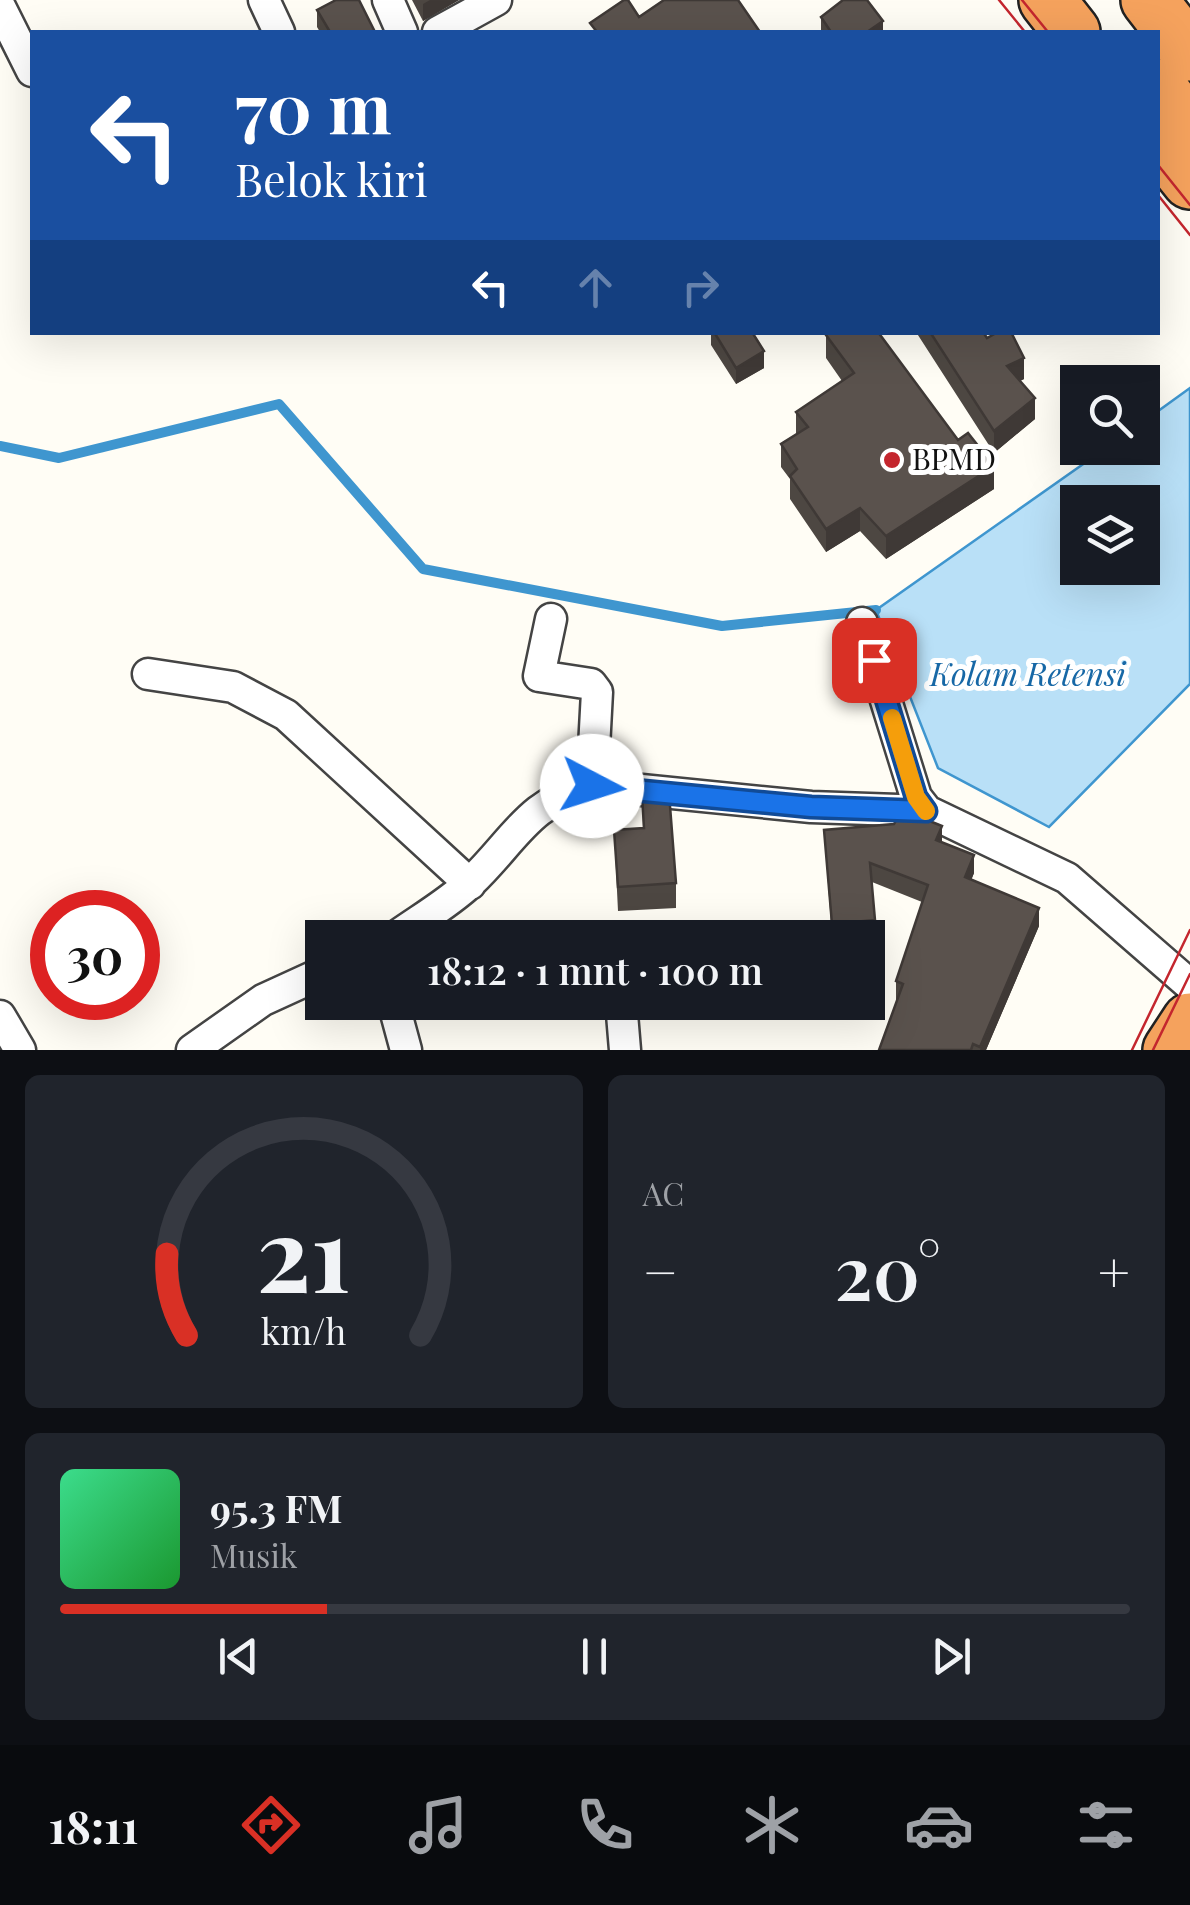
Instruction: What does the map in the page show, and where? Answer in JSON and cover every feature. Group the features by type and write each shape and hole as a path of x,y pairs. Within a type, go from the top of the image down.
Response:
{"highway":[{"path":"1047,0 1070,30"},
{"path":"1090,0 1114,30"},
{"path":"1149,0 1190,54"},
{"path":"1160,90 1190,129"},
{"path":"1160,144 1190,182"},
{"path":"1171,1050 1190,1021"}],"street":[{"path":"264,0 278,30"},
{"path":"388,0 401,30"},
{"path":"442,30 496,0"},
{"path":"0,7 30,68"},
{"path":"551,619 539,676 591,684 597,692 592,786"},
{"path":"862,623 916,797 926,811"},
{"path":"148,674 233,688 286,715 470,884"},
{"path":"419,920 470,884 528,819 557,795 592,786 811,807 926,811 1067,878 1190,984"},
{"path":"192,1050 263,1000 305,981"},
{"path":"0,1016 20,1050"},
{"path":"398,1020 406,1050"},
{"path":"622,1020 625,1050"}],"water":[{"name":"Kolam Retensi","path":"1190,388 1190,684 1049,827 938,768 876,610 1082,465 1160,465 1160,410"}],"building":[{"path":"336,0 359,0 374,30 329,30 317,10"},
{"path":"624,0 639,17 664,0 738,0 759,30 595,30 590,23"},
{"path":"843,0 867,0 883,21 870,30 830,30 821,17"},
{"path":"716,335 754,335 764,351 736,368"},
{"path":"826,335 880,335 958,440 968,433 994,466 886,536 860,508 826,529 790,476 797,469 781,444 808,427 796,412 854,373"},
{"path":"932,335 1012,335 1024,358 1007,366 1035,398 994,431"},
{"path":"669,793 676,883 618,887 614,830 644,828 642,795"},
{"path":"902,810 942,826 936,840 974,855 965,877 1039,908 980,1047 973,1044 971,1050 879,1050 903,984 896,981 928,885 870,863 875,920 832,920 824,830 894,824"}],"waterway":[{"path":"0,446 59,458 279,404 423,569 722,626 876,610"}],"tram line":[{"path":"999,0 1023,30"},
{"path":"1022,0 1046,30"},
{"path":"1160,168 1190,205"},
{"path":"1160,198 1190,235"},
{"path":"1132,1050 1190,930"},
{"path":"1153,1050 1190,974"}],"slow traffic":[{"path":"892,718 916,797 926,811"}],"place":[{"name":"BPMD","path":"892,460"}],"route":[{"path":"592,786 811,807 926,811 916,797 874,660"}]}
